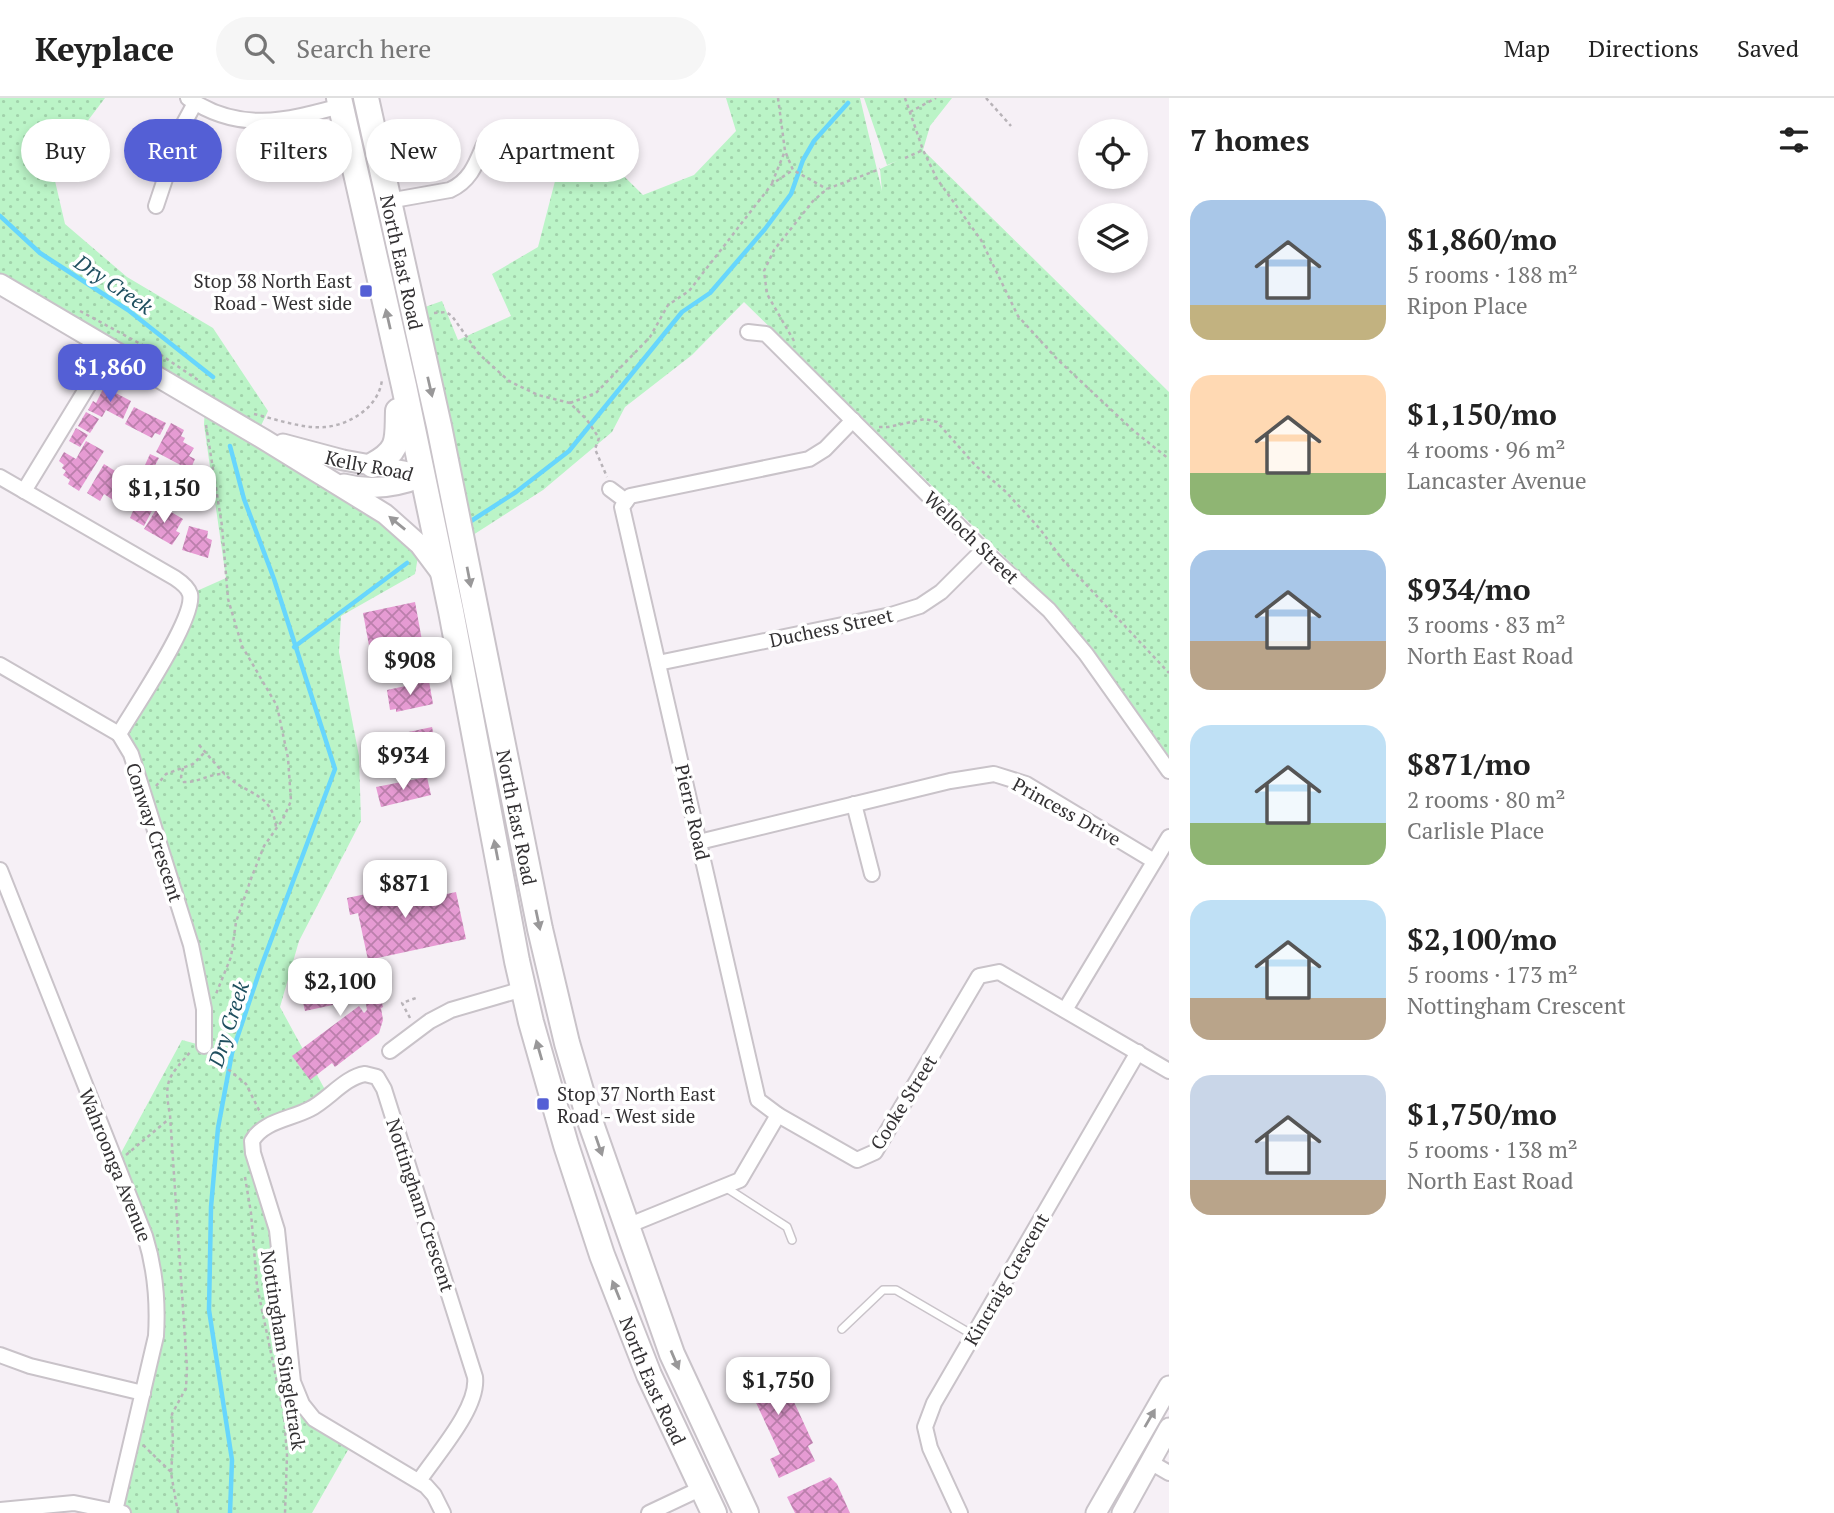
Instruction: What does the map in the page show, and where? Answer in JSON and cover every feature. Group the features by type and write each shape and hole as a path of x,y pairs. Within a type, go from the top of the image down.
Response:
{"highway":[{"name":"North East Road","path":"366,98 371,119"},
{"name":"North East Road","path":"343,101 451,611 523,989 566,1145 601,1255 649,1375 714,1513"},
{"path":"343,101 366,122"},
{"name":"North East Road","path":"384,182 439,426 545,953 559,1010 589,1118 672,1353 743,1507"},
{"path":"373,465 385,458 397,443 399,404 404,386"},
{"path":"439,426 431,460 422,477 455,510"},
{"path":"545,953 538,975 523,989 543,996 559,1010"},
{"path":"713,1444 711,1465 702,1488 725,1493 743,1507"}],"street":[{"path":"156,205 191,100 222,115 268,122 343,101"},
{"path":"388,201 450,190 459,186 475,166"},
{"name":"Kelly Road","path":"0,284 265,440 400,524 442,574"},
{"name":"Welloch Street","path":"748,332 765,334 983,550 1049,610 1086,654 1169,771"},
{"path":"24,491 110,349"},
{"path":"610,489 626,502 630,496 809,458 825,449 853,420"},
{"name":"Kelly Road","path":"265,440 422,477"},
{"path":"0,477 175,578 190,594 188,612 178,635 118,734 0,665"},
{"name":"Kelly Road","path":"329,480 362,488 378,488 407,483 422,477"},
{"name":"Pierre Road","path":"626,502 622,507 758,1100 778,1115"},
{"name":"Duchess Street","path":"658,663 891,615 920,606 941,592 983,550"},
{"name":"Conway Crescent","path":"118,734 131,754 191,945 204,1009 205,1046"},
{"name":"Princess Drive","path":"699,842 950,780 994,774 1026,784 1154,861"},
{"path":"854,804 872,874"},
{"path":"1065,1010 1169,837"},
{"name":"Wahroonga Avenue","path":"0,870 145,1236 153,1275 156,1336 120,1512"},
{"name":"Cooke Street","path":"778,1115 857,1160 875,1152 979,976 999,972 1169,1070"},
{"path":"390,1051 451,1010 523,989"},
{"name":"Kincraig Crescent","path":"960,1513 930,1448 925,1427 934,1403 1138,1052"},
{"name":"Nottingham Crescent","path":"261,1122 312,1108 359,1074 371,1074 383,1084 476,1383 470,1407 418,1481"},
{"path":"627,1226 740,1180 778,1115"},
{"path":"261,1122 253,1141 249,1163 277,1230 293,1382 298,1398 309,1414 326,1427 418,1481 434,1495 443,1513"},
{"path":"0,1355 30,1366 143,1393"},
{"path":"1096,1513 1169,1386"},
{"path":"1122,1513 1169,1428"},
{"path":"1132,1451 1169,1473"},
{"path":"649,1513 702,1488"},
{"path":"0,1510 17,1511 74,1503 120,1512"}],"lane":[{"path":"724,1187 787,1227 792,1240"},
{"path":"842,1329 883,1290 896,1290 974,1335"}],"path":[{"path":"778,98 785,151 793,170 827,189"},
{"path":"911,111 936,98"},
{"path":"986,98 1012,126"},
{"path":"907,99 923,150 937,179 981,240 1018,316 1057,359 1134,431 1169,459"},
{"path":"905,158 923,150"},
{"path":"570,403 596,393 650,337 668,305 689,290 772,184 785,151"},
{"path":"798,348 767,294 764,271 774,250 813,201 827,189 880,169"},
{"path":"772,184 793,170"},
{"path":"72,306 161,355 205,385"},
{"path":"426,314 446,312 453,316 479,354 509,381 538,395 570,403 587,420 599,438 595,449 604,474 611,481 610,489"},
{"path":"251,413 297,424 325,427 365,411 381,391 381,371"},
{"path":"213,410 206,424 222,526 228,599 242,646 277,706 288,758 291,801 283,819 264,846 252,876 236,922 231,957 215,997"},
{"path":"877,426 888,427 925,419 937,422 975,465 1006,492 1062,559 1169,673"},
{"path":"199,745 225,774 271,807 276,827"},
{"path":"145,800 166,774 193,764 205,752"},
{"path":"183,768 181,777 184,782 225,774"},
{"path":"411,1021 402,1003 416,998"},
{"path":"178,1513 172,1473 172,1414 186,1388 187,1368 170,1115 165,1091 169,1079 205,1046 248,1088 259,1110 261,1122"},
{"path":"259,1110 261,1122"},
{"path":"116,1164 168,1121 170,1115"},
{"name":"Nottingham Singletrack","path":"249,1163 257,1286 284,1415 287,1455 285,1513"},
{"path":"141,1442 172,1473"}],"green space":[{"path":"0,98 105,98 89,119 21,119 21,182 55,182 65,224 127,277 213,328 268,411 257,434 420,545 415,574 341,616 339,652 359,756 361,821 299,941 280,1007 329,1097 255,1136 271,1207 298,1398 352,1443 312,1513 115,1511 153,1354 154,1286 115,1164 182,1040 204,1046 204,1009 124,741 178,635 190,594 226,578 204,425 205,405 0,284"},
{"path":"726,98 860,98 882,191 880,169 897,161 887,165 864,98 952,98 930,126 923,150 1169,392 1169,756 1068,619 744,302 692,355 625,407 612,432 543,490 473,535 425,307 442,301 458,340 511,316 492,274 538,247 555,182 630,182 643,195 694,175 736,131"}],"building":[{"path":"104,387 131,401 123,419 106,410 102,417 88,410 93,401 96,403"},
{"path":"134,407 166,423 160,435 155,433 152,438 125,424"},
{"path":"86,412 99,419 90,433 78,426"},
{"path":"171,423 184,430 181,436 185,438 183,442 194,448 189,456 195,459 190,470 156,452"},
{"path":"76,428 88,435 80,447 69,441"},
{"path":"86,441 104,451 79,491 68,484 70,480 63,475 66,471 59,461 64,452 76,459"},
{"path":"150,454 159,458 153,469 145,465"},
{"path":"104,464 120,474 115,484 121,488 113,500 104,494 100,501 87,493"},
{"path":"140,466 149,471 139,488 130,483"},
{"path":"169,474 183,482 173,499 166,495 173,483 166,479"},
{"path":"129,491 141,497 143,493 157,501 144,526 130,518 133,511 121,504"},
{"path":"159,505 183,519 176,531 180,533 172,545 144,529"},
{"path":"189,526 208,531 207,538 212,540 208,558 182,550"},
{"path":"415,602 425,657 373,667 363,613"},
{"path":"429,681 433,704 396,712 396,709 390,710 387,690"},
{"path":"432,727 437,752 376,765 371,740"},
{"path":"427,777 431,795 381,807 376,787"},
{"path":"395,875 398,887 406,886 409,902 456,892 466,939 368,960 358,913 350,915 347,898 380,891 379,878"},
{"path":"373,966 383,1007 379,1033 335,1067 332,1063 310,1080 292,1056 359,1006 364,1013 367,1010 365,998 305,1011 298,981"},
{"path":"768,1360 776,1376 781,1374 813,1443 808,1446 815,1461 779,1478 770,1459 780,1454 751,1392 741,1396 732,1377"},
{"path":"830,1477 837,1484 850,1513 795,1513 787,1497"}],"waterway":[{"path":"468,523 516,492 569,451 682,312 710,293 765,229 791,194 803,160 814,141 848,103"},
{"name":"Dry Creek","path":"0,216 40,253 128,310 213,377"},
{"name":"Dry Creek","path":"230,446 244,499 274,579 335,769 232,1053 218,1128 211,1207 209,1310 232,1460 230,1513"},
{"path":"294,647 407,563"}],"place":[{"name":"Stop 38 North East Road - West side","path":"366,291"},
{"name":"Stop 37 North East Road - West side","path":"543,1104"}]}
